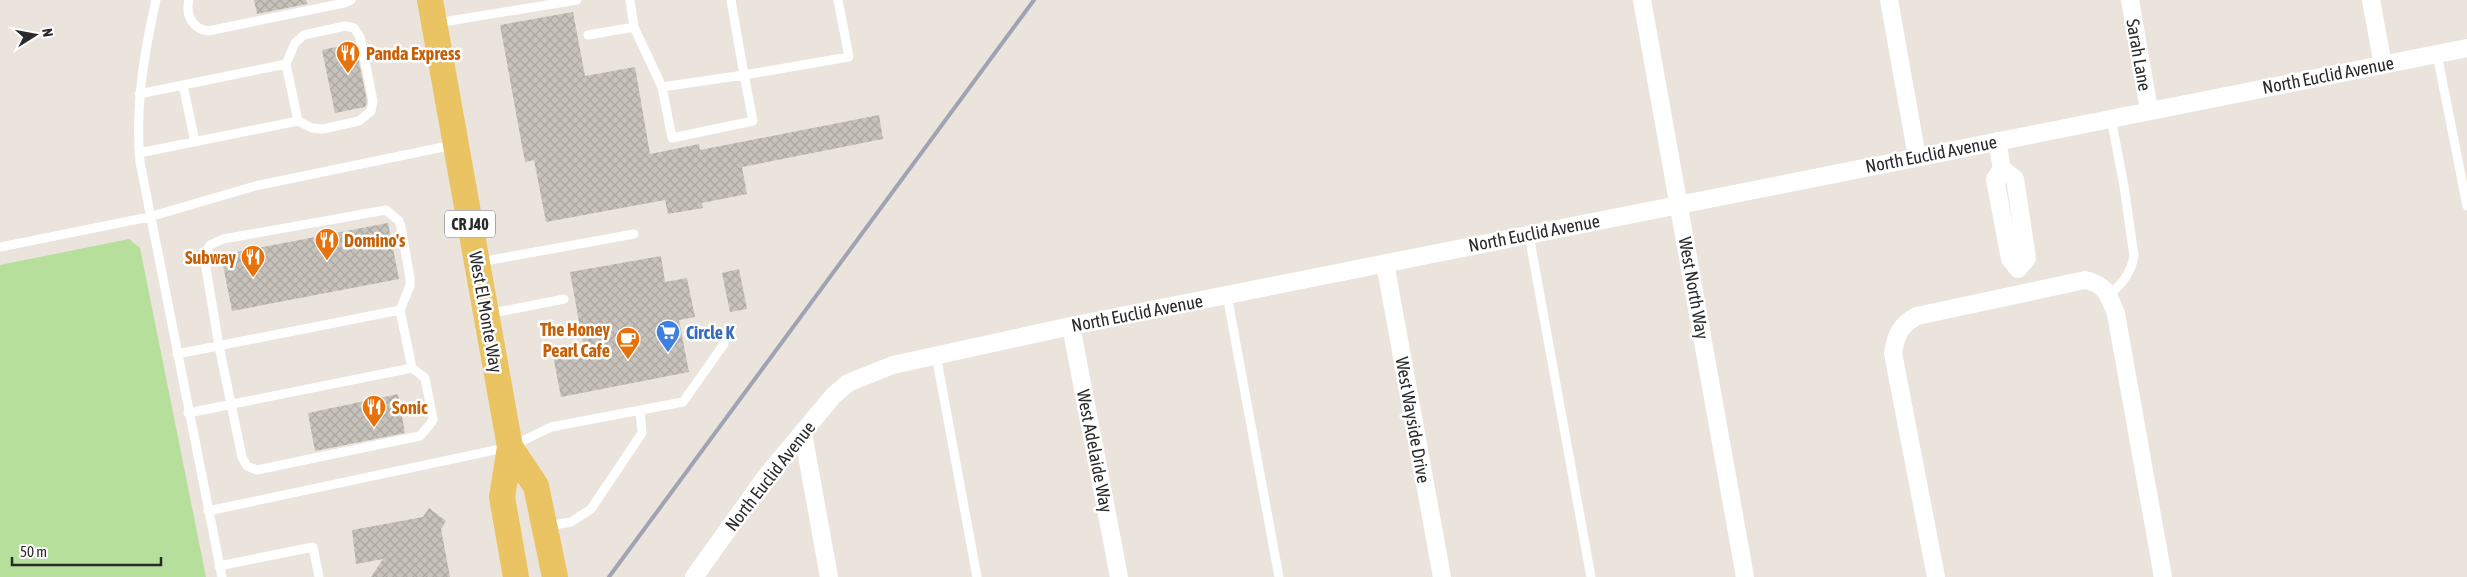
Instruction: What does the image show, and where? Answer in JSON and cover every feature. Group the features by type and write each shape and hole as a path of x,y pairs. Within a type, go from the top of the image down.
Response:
{"main road":[{"name":"West El Monte Way","path":"432,12 510,447 502,497 516,577"},
{"name":"West El Monte Way","path":"510,447 536,486 555,577"}],"street":[{"name":"West North Way","path":"1642,0 1745,577"},
{"path":"1889,0 1917,157"},
{"name":"Sarah Lane","path":"2130,0 2149,110"},
{"path":"2371,0 2383,65"},
{"name":"North Euclid Avenue","path":"694,577 767,475 832,396 848,383 893,365 1071,326 2467,48"},
{"path":"1997,141 2002,168 1995,179 2010,259 2018,269 2024,293"},
{"name":"West Wayside Drive","path":"1385,264 1442,577"},
{"path":"1936,577 1893,353 1896,336 1906,322 1917,316 2085,280 2097,282 2109,295 2116,314 2163,577"},
{"name":"West Adelaide Way","path":"1071,326 1119,577"},
{"path":"803,433 829,577"}],"lane":[{"path":"156,0 145,50 139,94 139,153 149,217 222,577"},
{"path":"189,0 191,20 201,30 208,31 351,0"},
{"path":"432,12 578,0"},
{"path":"630,0 634,27 662,87 672,138 753,121 731,0"},
{"path":"662,87 849,57 838,0"},
{"path":"139,153 298,121 312,128 323,129 359,121 371,111 372,101 360,37 354,28 345,26 304,35 295,43 286,64 298,121"},
{"path":"588,35 634,27"},
{"path":"2437,54 2467,206"},
{"path":"139,94 286,64"},
{"path":"183,85 195,142"},
{"path":"2109,295 2121,285 2132,266 2134,256 2124,186 2111,118"},
{"path":"0,247 149,217 255,186 456,145"},
{"path":"386,210 399,221 410,278 410,286 400,310 412,368 425,378 428,386 433,419 424,434 257,470 244,462 230,404 203,261 206,250 210,245 223,239 386,210"},
{"path":"477,262 634,234"},
{"path":"1529,234 1591,577"},
{"path":"1227,295 1279,577"},
{"path":"486,314 564,299"},
{"path":"177,354 400,310"},
{"path":"208,510 510,447 551,427 684,402 724,344"},
{"path":"936,355 977,577"},
{"path":"188,413 412,368"},
{"path":"545,527 571,522 591,509 639,440 643,427 640,410"},
{"path":"220,566 313,547 320,577"}],"green space":[{"path":"129,239 140,248 206,577 0,577 0,265"}],"building":[{"path":"254,0 306,0 307,4 257,14"},
{"path":"573,12 585,76 635,67 650,154 699,144 700,150 879,115 883,139 742,167 747,194 702,203 703,208 668,214 665,200 546,222 534,160 525,162 500,25"},
{"path":"355,43 367,101 365,107 335,113 322,50"},
{"path":"388,223 399,279 232,311 221,255"},
{"path":"661,256 665,282 687,278 695,317 679,320 689,372 561,397 552,350 583,344 570,272"},
{"path":"739,269 747,309 730,312 722,273"},
{"path":"398,394 405,433 315,451 308,413"},
{"path":"429,508 446,521 441,529 450,577 371,577 383,559 356,564 352,530 423,517"}],"railway":[{"path":"609,577 1034,0"}],"place":[{"name":"Panda Express","path":"348,74"},
{"name":"Domino's","path":"327,261"},
{"name":"Subway","path":"253,278"},
{"name":"Circle K","path":"668,353"},
{"name":"The Honey Pearl Cafe","path":"628,360"},
{"name":"Sonic","path":"374,428"}]}
